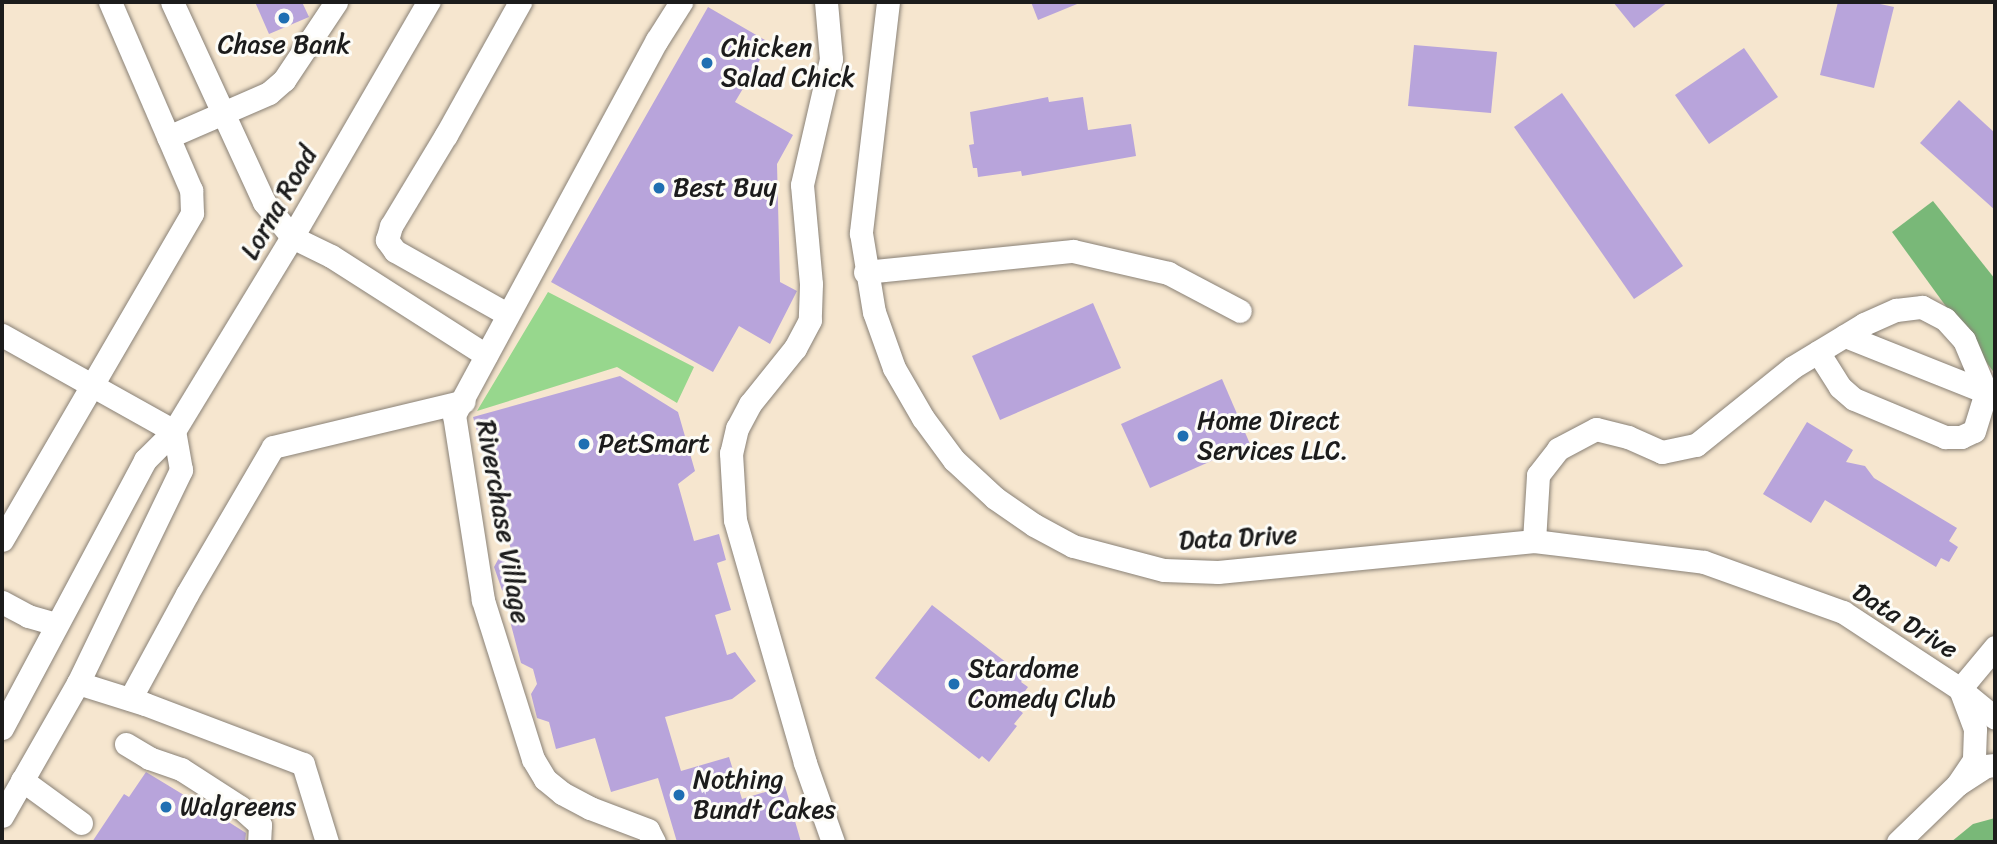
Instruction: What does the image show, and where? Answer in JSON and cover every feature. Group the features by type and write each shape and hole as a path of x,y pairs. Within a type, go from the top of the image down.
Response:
{"street":[{"path":"5,526 92,386 192,213 191,190 110,2"},
{"path":"172,2 264,202 292,237 331,256 486,355"},
{"path":"168,137 269,93 285,80 336,2"},
{"name":"Lorna Road","path":"2,728 145,460 174,431 292,237 428,2"},
{"path":"507,314 395,251 387,240 391,226 446,135 520,2"},
{"name":"Riverchase Village","path":"653,842 648,830 590,808 545,779 526,742 483,600 454,415 464,401 507,314 657,40 681,2"},
{"path":"826,2 831,59 802,185 811,284 810,320 795,348 750,404 737,428 731,453 735,520 805,763 833,842"},
{"name":"Data Drive","path":"888,2 860,233 874,312 894,368 923,418 954,460 995,498 1034,525 1073,546 1164,570 1218,572 1534,541 1704,562 1843,612 1960,689 1995,718"},
{"path":"865,272 1073,251 1168,273 1240,311"},
{"path":"1534,541 1538,475 1558,449 1596,429 1628,437 1662,452 1696,444 1758,393 1818,352 1845,335 1896,310 1922,307 1944,318 1964,341 1991,394"},
{"path":"2,335 174,431 181,470 78,682 2,816"},
{"path":"1845,335 1991,394"},
{"path":"1818,352 1840,387 1854,399 1945,437 1961,437 1974,430 1991,394"},
{"path":"130,699 187,594 273,447 464,401"},
{"path":"2,602 28,616 56,624"},
{"path":"1898,842 1958,784 1974,761 1975,729 1960,689 1995,648"},
{"path":"78,682 303,764 327,842"},
{"path":"126,744 149,758 181,769 240,807 260,825 259,842"},
{"path":"1958,784 1986,766 1995,765"},
{"path":"22,780 81,823"}],"green space":[{"path":"1933,201 1995,279 1995,374 1892,232"},
{"path":"548,292 694,367 677,403 617,367 477,411"},
{"path":"1995,818 1995,842 1951,842 1973,824"}],"building":[{"name":"Chase Bank","path":"255,2 302,2 309,17 269,34"},
{"path":"1031,2 1082,2 1038,20"},
{"path":"1613,2 1668,2 1634,28"},
{"path":"1838,2 1871,2 1894,7 1874,88 1820,75"},
{"path":"708,7 770,43 735,102 793,135 777,164 780,282 797,291 770,344 739,326 713,372 551,282"},
{"path":"1414,45 1497,52 1491,113 1408,106"},
{"path":"1744,48 1778,97 1709,144 1675,95"},
{"path":"1562,93 1683,266 1634,299 1514,127"},
{"path":"1048,97 1049,102 1083,97 1088,130 1131,124 1136,156 1022,176 1021,171 978,177 977,168 973,168 969,145 974,144 970,112"},
{"path":"1959,100 1995,133 1995,210 1920,143"},
{"path":"1093,303 1121,368 1000,420 972,356"},
{"path":"620,376 678,412 695,471 678,484 694,541 719,534 726,560 717,563 731,610 715,615 727,655 735,652 756,681 732,699 665,717 681,771 729,757 742,799 785,786 801,842 677,842 658,778 611,792 595,738 556,749 549,722 537,718 531,694 537,684 533,669 521,663 510,621 516,609 512,596 502,590 494,567 500,556 512,553 473,417"},
{"path":"1222,379 1250,444 1150,488 1121,424"},
{"path":"1807,422 1853,450 1846,462 1865,466 1874,478 1957,528 1949,541 1958,547 1949,562 1941,558 1936,567 1825,500 1811,523 1763,494"},
{"name":"Stardome Comedy Club","path":"932,605 1025,677 1021,682 1028,687 1014,706 1023,713 1014,724 1017,726 989,762 982,756 979,759 875,678"},
{"name":"Walgreens","path":"146,772 202,806 205,801 219,810 216,814 246,833 245,842 92,842 124,794 129,797"}],"place":[{"name":"Chase Bank","path":"284,18"},
{"name":"Chicken Salad Chick","path":"707,63"},
{"name":"Best Buy","path":"659,188"},
{"name":"Home Direct Services LLC.","path":"1183,436"},
{"name":"PetSmart","path":"584,444"},
{"name":"Stardome Comedy Club","path":"954,684"},
{"name":"Nothing Bundt Cakes","path":"679,795"},
{"name":"Walgreens","path":"166,807"}]}
